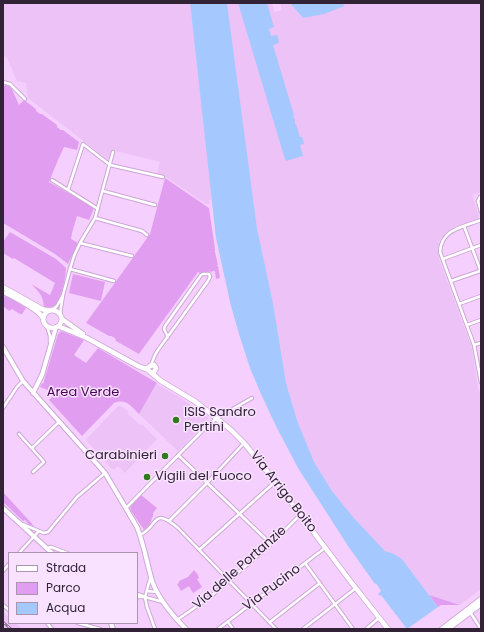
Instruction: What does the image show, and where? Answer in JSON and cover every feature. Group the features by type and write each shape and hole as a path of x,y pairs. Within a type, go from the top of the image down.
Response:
{"main road":[{"path":"3,287 36,306 56,311 60,314 62,319 57,327 42,375 32,392"},
{"path":"3,291 33,308 42,316 44,323 47,326"},
{"path":"43,318 44,315 50,310"},
{"name":"Via Arrigo Boito","path":"62,319 87,338"},
{"name":"Via Arrigo Boito","path":"47,326 52,328 57,327 87,338 120,356 151,369 165,383 196,402 230,429 244,443 275,481 388,629"},
{"path":"3,347 23,381 104,473 137,527 151,577 157,592 170,613 186,629"},
{"path":"3,508 51,552"},
{"path":"448,629 481,599"},
{"path":"442,629 481,604"}],"street":[{"path":"3,82 10,84 25,99"},
{"path":"68,190 83,144 110,165 163,177"},
{"path":"60,314 63,295 74,256 95,218 113,152"},
{"path":"52,180 98,209"},
{"path":"103,191 155,205"},
{"path":"481,197 478,201 481,212"},
{"path":"95,218 142,231 147,235"},
{"path":"481,220 452,231 445,236 440,245 440,252 474,345 481,382"},
{"path":"451,281 481,271 464,226"},
{"path":"80,243 132,256"},
{"path":"443,259 481,246"},
{"path":"70,269 114,281"},
{"path":"151,369 155,355 168,337 208,281 210,277 209,274 201,275 165,326 164,329 168,337"},
{"path":"50,310 57,306 63,295"},
{"path":"460,304 481,296"},
{"path":"467,325 481,320"},
{"path":"47,326 51,345"},
{"path":"474,345 481,342"},
{"path":"3,408 23,381"},
{"path":"126,508 217,418 252,398"},
{"path":"32,448 59,422"},
{"path":"19,434 44,462 33,472"},
{"path":"169,521 244,443"},
{"path":"178,455 271,544"},
{"path":"18,522 44,533 48,532 77,498 104,473"},
{"path":"199,550 275,481"},
{"name":"Via delle Portanzie","path":"177,620 210,597 271,544 301,514"},
{"path":"140,535 147,531 157,519 163,518 169,521 178,528 276,629"},
{"path":"20,552 39,531"},
{"path":"47,548 51,547 64,552"},
{"name":"Via Pucino","path":"218,629 325,547"},
{"path":"305,563 353,629"},
{"path":"151,577 145,597 155,629"},
{"path":"270,622 320,583"},
{"path":"303,629 356,588"},
{"path":"147,591 157,592"},
{"path":"152,598 157,592"},
{"path":"138,596 152,598 163,603"},
{"path":"469,611 481,629"},
{"path":"366,629 379,618"},
{"path":"228,622 234,629"},
{"path":"82,624 100,629"}],"shaded area":[{"path":"3,3 190,3 212,200 209,200 210,204 206,204 164,176 157,174 160,162 112,150 108,160 28,98 26,83 17,81 7,58 3,55"},
{"path":"227,3 272,3 275,12 282,10 280,3 290,3 303,18 345,6 342,3 481,3 481,192 472,195 479,216 476,220 454,227 448,231 439,241 438,250 439,259 472,348 478,388 481,395 481,589 460,605 429,595 402,559 385,551 353,517 332,491 314,462 298,423 286,383 273,303 257,228"},
{"name":"ISIS Sandro Pertini","path":"157,384 181,398 208,417 207,423 178,451 139,414"},
{"path":"120,406 128,411 128,414 140,425 142,424 157,439 125,473 118,466 113,470 86,440 117,407"},
{"path":"3,610 8,616 8,624 17,624 22,629 3,629"}],"green space":[{"path":"5,85 11,87 19,105 24,100 36,109 36,111 79,142 77,150 64,147 49,182 94,208 89,220 77,216 71,239 78,243 68,264 55,254 3,223 3,88"},
{"path":"165,178 209,208 215,249 214,252 218,265 216,266 218,266 220,278 216,279 215,271 198,272 139,354 116,341 115,338 86,323 150,234"},
{"path":"10,232 56,259 66,268 61,294 57,304 54,306 44,307 43,299 31,284 50,295 55,283 3,253 3,242"},
{"path":"73,274 105,282 101,301 69,293"},
{"path":"6,295 26,308 22,314 12,309 9,311 3,306 3,298"},
{"name":"Area Verde","path":"61,331 84,340 74,355 86,363 98,348 157,383 139,414 125,402 122,401 114,403 82,436 49,400 54,395 48,390 40,387 42,383 43,384 58,334"},
{"path":"3,492 34,526 29,525 25,520 23,521 3,502"},
{"path":"141,495 157,508 153,513 151,523 144,530 130,509"},
{"path":"194,570 198,575 199,578 197,579 202,587 193,593 189,586 181,591 177,584 179,581 188,577"},
{"path":"429,595 460,605 441,605 438,607"}],"water":[{"path":"190,3 227,3 257,228 273,303 286,383 298,423 314,462 332,491 353,517 385,551 402,559 438,607 407,629 381,595 380,596 378,594 381,591 376,583 375,584 348,546 298,468 276,426 250,368 231,306 216,238"},
{"path":"238,3 267,3 274,27 269,29 271,36 277,35 279,43 273,45 294,115 295,124 304,144 300,145 303,156 286,161"},
{"path":"290,3 342,3 345,6 324,14 303,18"}],"railway":[{"path":"3,622 11,629"}],"place":[{"name":"ISIS Sandro Pertini","path":"176,420"},
{"name":"Carabinieri","path":"165,456"},
{"name":"Vigili del Fuoco","path":"147,477"}]}
